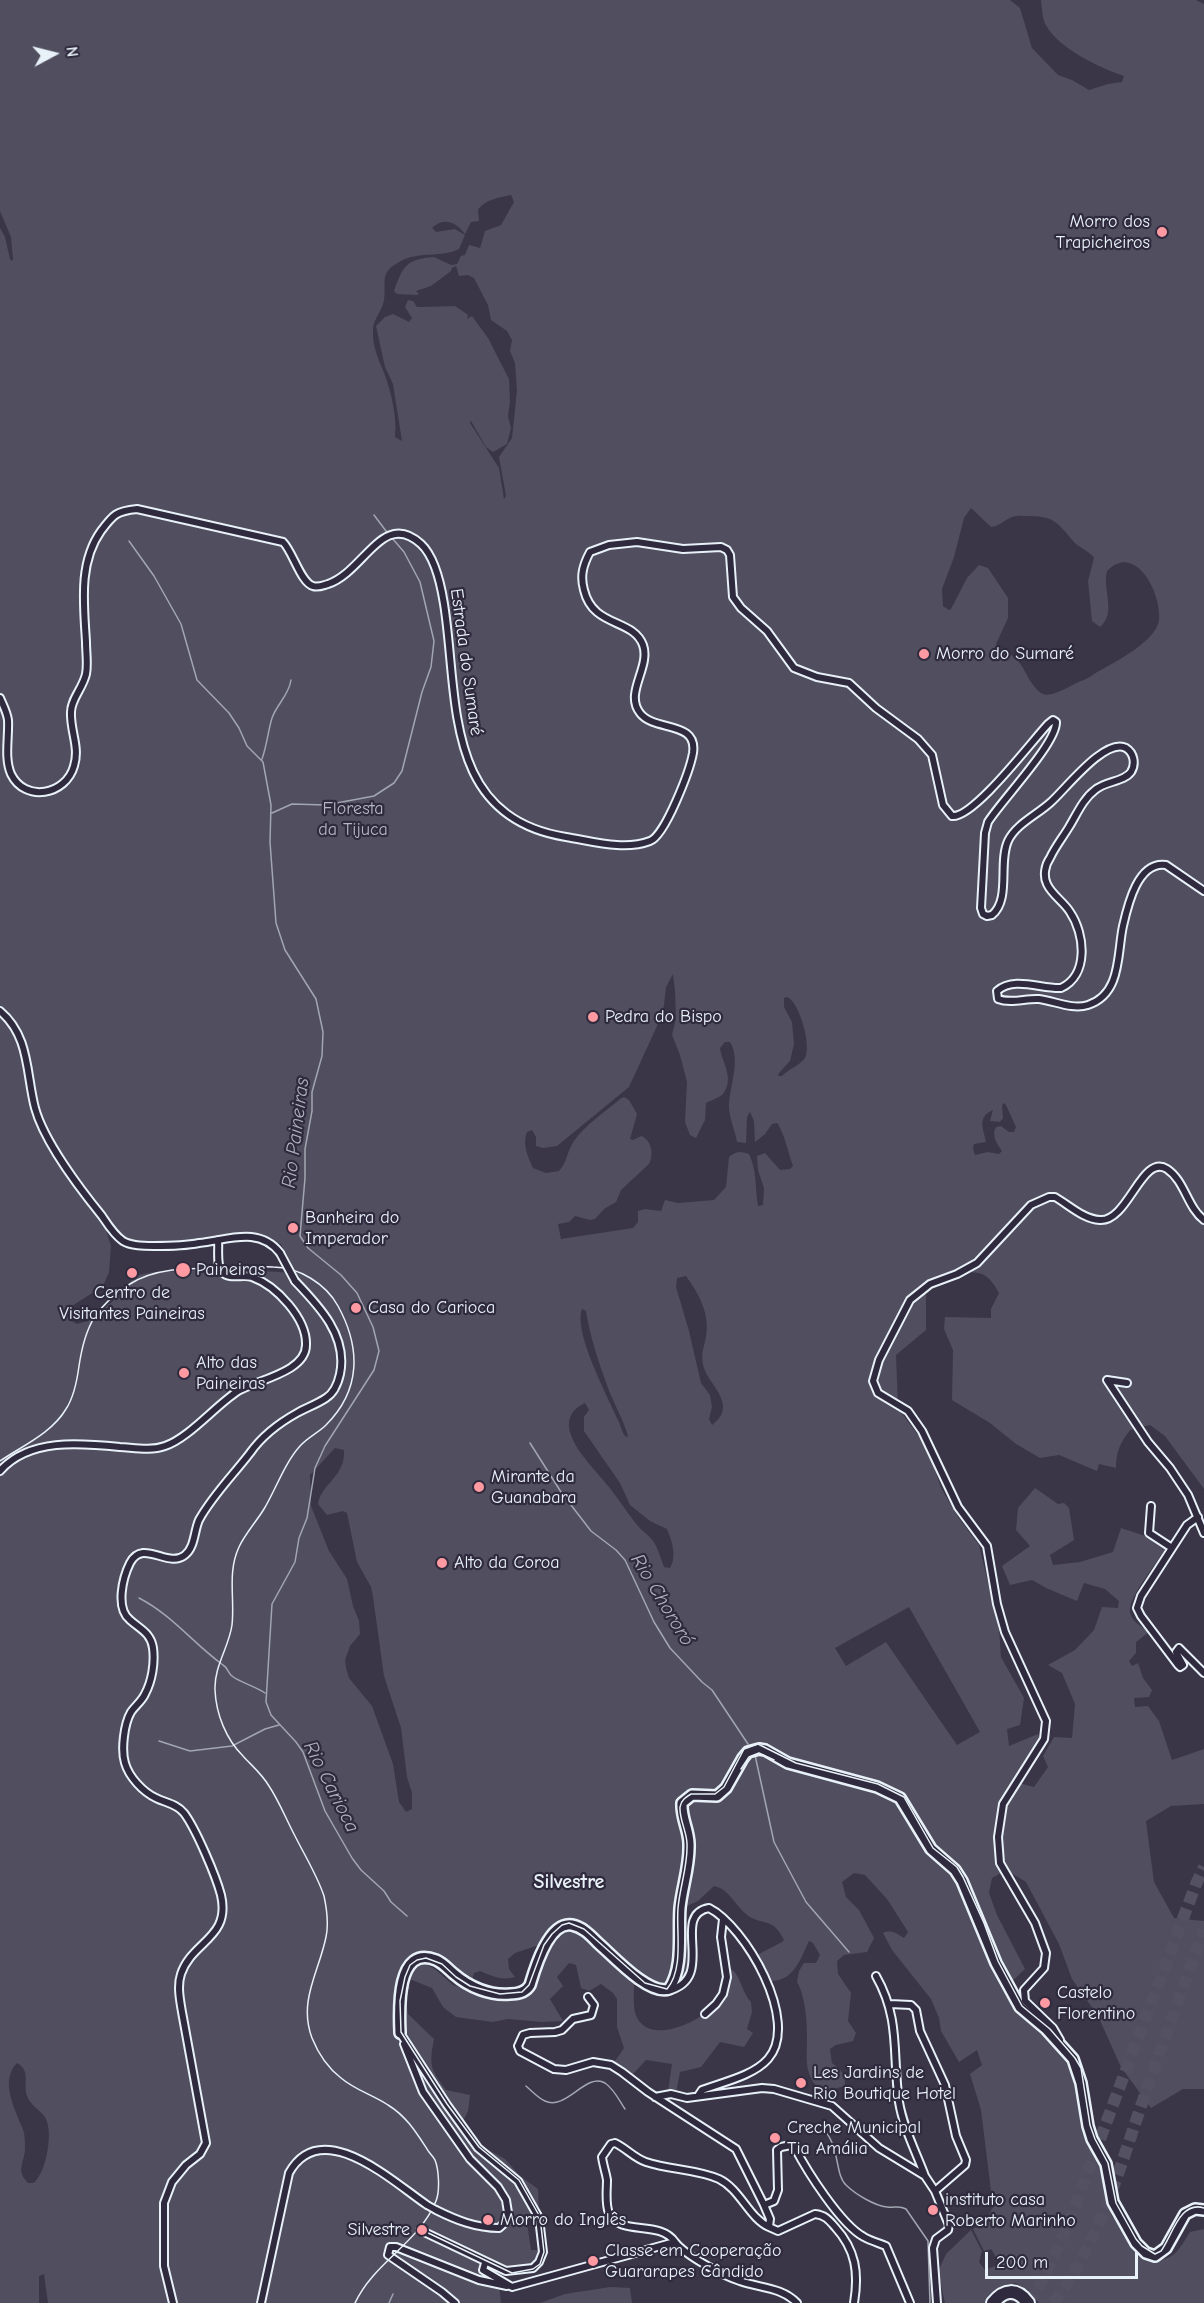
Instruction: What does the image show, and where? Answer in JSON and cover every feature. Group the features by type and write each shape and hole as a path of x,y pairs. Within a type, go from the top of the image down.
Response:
{"highway":[{"path":"993,2303 1005,2292 1013,2292 1028,2303"}],"street":[{"name":"Estrada do Sumaré","path":"0,698 7,714 9,766 18,785 27,790 46,792 58,788 69,777 76,755 76,739 71,714 72,706 86,675 84,583 88,558 97,537 109,520 120,511 146,511 283,542 293,554 306,580 310,585 317,587 330,584 346,575 384,536 399,532 407,534 421,544 427,552 439,581 449,633 458,724 468,761 482,788 495,803 524,827 543,834 618,844 649,842 657,838 664,826 686,776 693,757 693,740 682,730 648,722 636,708 635,697 645,654 643,644 636,635 600,616 586,600 582,575 584,563 590,552 609,545 637,542 683,549 721,548 727,550 730,555 731,590 735,601 748,616 767,631 794,668 811,675 849,683 876,708 928,749 934,763 943,805 952,816 956,817 964,812 984,795 1020,758 1035,737 1051,721 1056,722 1055,730 1039,755 988,822 985,833 981,908 983,914 987,916 992,915 1000,906 1005,852 1008,840 1016,829 1054,800 1096,758 1118,747 1124,747 1132,753 1134,761 1130,773 1126,777 1101,785 1087,797 1048,861 1046,883 1070,910 1080,935 1083,954 1073,979 1061,988 1032,984 1007,986 998,991 998,999 1005,1001 1039,999 1072,1006 1086,1006 1095,1002 1111,987 1118,968 1123,926 1143,874 1159,864 1166,865 1204,891"},
{"path":"0,1011 20,1037 29,1065 33,1097 41,1124 82,1192 116,1235 125,1242 149,1246 248,1236 264,1239 274,1245 280,1253 295,1281 324,1315 339,1343 341,1369 334,1390 326,1398 278,1425 257,1444 199,1521 190,1549 184,1556 175,1559 140,1553 132,1559 122,1590 124,1613 149,1636 153,1647 153,1674 145,1695 133,1710 126,1725 125,1764 142,1788 154,1797 175,1805 184,1813 210,1864 221,1895 223,1912 219,1929 191,1955 181,1975 179,1990 206,2143 200,2154 186,2165 172,2182 164,2203 164,2266 173,2303"},
{"path":"1065,2051 1053,2028 1025,2001 1024,1990 1044,1968 1046,1953 1035,1923 1003,1870 998,1850 1003,1804 1044,1739 1046,1721 1005,1632 997,1604 987,1546 958,1507 922,1431 908,1411 878,1393 873,1382 879,1360 910,1300 930,1284 957,1274 977,1263 1037,1201 1055,1197 1086,1217 1103,1220 1112,1217 1149,1170 1158,1166 1164,1167 1176,1178 1194,1212 1204,1220"},
{"path":"0,1471 15,1458 58,1444 150,1449 167,1446 239,1391 290,1369 303,1359 307,1347 305,1332 300,1320 291,1308 265,1284 251,1276 227,1276 222,1272 219,1268 218,1240"},
{"path":"1127,1383 1107,1380 1148,1442 1170,1468 1188,1495 1204,1533"},
{"path":"1151,1506 1149,1533 1172,1548"},
{"path":"1198,1517 1187,1525 1141,1596 1137,1608 1180,1667 1183,1665 1176,1652 1179,1648 1204,1673"},
{"path":"667,1991 673,1984 677,1969 681,1907 689,1862 690,1841 682,1803 692,1795 717,1796 726,1788 743,1758 754,1749 765,1750 788,1763 877,1787 900,1798 931,1849 955,1870 962,1881 996,1963 1020,2007 1046,2029 1072,2059 1078,2073 1088,2126 1092,2139 1106,2164 1116,2209 1136,2243 1146,2253 1155,2256 1166,2248 1185,2214 1195,2209 1204,2210"},
{"path":"261,2303 289,2174 304,2154 320,2149 336,2149 370,2166 427,2205 458,2221 488,2228 499,2228 509,2219 506,2200 498,2187 470,2159 423,2092 400,2032 399,2002 404,1977 409,1964 417,1959 425,1957 435,1960 474,1988 500,1995 516,1994 528,1989 544,1946 553,1934 569,1924 583,1929 644,1984 667,1991 681,1986 689,1979 693,1954 693,1917 699,1911 709,1908 723,1919 743,1941 766,1981 776,2012 776,2040 772,2054 759,2066 702,2090 698,2096"},
{"path":"705,2014 723,1994 727,1977 721,1937 723,1919"},
{"path":"876,1976 890,2004 893,2018 900,2105 925,2176 935,2191 949,2224 948,2230 936,2239 933,2248 937,2303"},
{"path":"588,1997 594,2005 591,2015 573,2019 562,2030 524,2035 518,2046 520,2051 554,2070 566,2070 593,2062 606,2064 622,2072 655,2097 736,2150 764,2205 770,2219 769,2227"},
{"path":"890,2004 911,2005 915,2010 920,2031 945,2085 956,2136 966,2160 965,2165 935,2191"},
{"path":"400,2032 441,2097 478,2148 518,2181 540,2218 543,2252 539,2262 533,2268 506,2271 485,2263 420,2230"},
{"path":"655,2097 670,2094 687,2098 762,2088 824,2102 841,2113 879,2148 925,2176"},
{"path":"680,2112 687,2098"},
{"path":"796,2303 785,2293 728,2277 693,2255 683,2252 665,2232 623,2225 611,2217 608,2212 607,2178 602,2157 611,2144 618,2144 636,2158 649,2163 719,2179 740,2197 764,2224 777,2231 807,2217 820,2214 825,2217 847,2242 854,2257 857,2286 854,2303"},
{"path":"764,2205 774,2201 778,2190 777,2150 781,2146 791,2145 795,2148 812,2179 842,2218 862,2236 886,2246 910,2303"},
{"path":"455,2303 388,2255 390,2247 396,2247 479,2280 512,2287 675,2242"},
{"path":"485,2263 483,2270 512,2287"}],"green space":[{"name":"Floresta da Tijuca","path":"0,0 1010,0 1020,8 1032,48 1058,75 1089,90 1122,82 1124,76 1093,63 1061,43 1045,24 1041,0 1196,0 1204,4 1204,1489 1165,1436 1150,1425 1130,1430 1119,1448 1116,1468 1099,1464 1097,1471 1059,1455 1040,1458 952,1400 953,1350 944,1329 945,1317 991,1318 991,1309 999,1293 984,1275 962,1273 926,1291 926,1330 896,1355 898,1408 927,1447 941,1488 958,1517 979,1545 999,1629 1001,1657 1024,1698 1020,1725 1007,1729 1009,1746 1038,1734 1042,1745 1019,1783 1034,1787 1048,1767 1043,1756 1054,1737 1072,1738 1075,1704 1062,1673 1048,1665 1075,1650 1094,1630 1102,1607 1118,1608 1119,1601 1105,1589 1084,1583 1077,1601 1032,1580 1010,1585 1002,1566 1030,1546 1016,1530 1018,1508 1035,1488 1058,1504 1064,1503 1069,1508 1074,1540 1050,1555 1053,1565 1080,1562 1113,1552 1121,1528 1145,1536 1148,1533 1167,1545 1139,1588 1131,1605 1132,1618 1149,1632 1136,1642 1136,1653 1129,1661 1132,1666 1138,1663 1143,1678 1152,1690 1149,1697 1134,1698 1135,1707 1148,1706 1159,1721 1172,1760 1204,1749 1204,1804 1171,1806 1146,1821 1154,1882 1174,1918 1204,1921 1204,2089 1183,2089 1151,2108 1121,2067 1098,2016 1072,1979 1059,1944 1026,1882 1006,1870 992,1878 989,1893 997,1915 1025,1969 1006,1987 1012,2007 1067,2057 1080,2088 1084,2131 1102,2160 1112,2216 1123,2227 1134,2248 1150,2262 1171,2256 1190,2232 1204,2229 1204,2303 1039,2303 1028,2290 1015,2283 999,2289 988,2303 945,2303 938,2272 946,2254 971,2230 982,2251 979,2262 985,2270 1000,2264 991,2249 984,2251 973,2229 985,2222 993,2207 981,2110 970,2074 982,2065 977,2050 959,2062 941,2031 939,2018 931,1999 892,1950 883,1933 892,1932 904,1938 908,1932 887,1899 865,1875 854,1873 842,1882 846,1897 859,1910 874,1938 867,1952 844,1955 837,1961 838,1974 851,1993 848,2021 856,2033 853,2041 836,2045 830,2049 832,2063 845,2078 845,2086 823,2092 812,2080 807,2067 806,2016 804,2001 797,1982 799,1971 804,1963 816,1963 820,1955 813,1943 809,1941 800,1961 791,1973 779,1980 771,1981 757,1955 784,1940 780,1932 771,1924 751,1918 724,1890 714,1886 698,1901 687,1906 684,1912 687,1933 695,1956 695,1973 682,1981 634,1985 635,2013 646,2027 655,2030 675,2028 695,2020 713,2005 728,1967 736,1974 751,2002 752,2012 747,2029 753,2033 744,2047 720,2042 701,2067 680,2072 676,2093 668,2091 672,2064 646,2060 632,2075 613,2064 624,2048 617,2027 617,1999 601,1984 589,1991 581,1988 576,1965 569,1963 557,1977 563,1986 550,1999 563,2021 508,2019 493,2022 456,2017 443,2007 432,1988 407,1978 413,1967 424,1963 453,1985 489,1998 502,1998 529,1992 538,1984 544,1950 536,1946 515,1953 508,1959 509,1969 515,1977 497,1977 480,1971 474,1973 471,1984 421,1957 405,1966 400,1973 398,1983 410,1987 406,2000 408,2014 434,2039 431,2061 437,2077 446,2090 470,2095 468,2111 462,2123 476,2143 505,2159 520,2176 538,2189 539,2213 527,2223 531,2250 539,2250 534,2268 498,2275 501,2303 48,2303 44,2274 39,2276 39,2303 0,2303 0,228 5,237 10,259 12,261 13,259 11,237 0,211","holes":["511,195 514,202 501,225 485,231 480,248 469,245 465,255 461,256 457,264 451,265 434,257 411,262 400,275 394,291 397,294 417,295 419,294 416,291 431,286 456,266 459,276 468,275 474,278 488,305 491,320 507,331 512,340 510,351 515,363 517,390 512,438 499,457 506,496 504,499 499,468 470,423 471,421 486,447 493,452 507,444 511,428 508,416 509,379 488,338 472,316 467,319 468,315 455,306 417,307 413,301 408,300 405,307 412,318 409,322 393,314 385,317 376,326 385,367 393,384 402,441 395,437 392,400 373,337 373,326 383,304 385,278 389,269 408,258 459,249 465,235 455,229 436,232 432,228 441,222 450,222 465,234 471,222 479,221 478,209 489,201","971,508 991,527 1017,516 1046,518 1059,525 1075,543 1094,558 1088,581 1092,621 1100,627 1108,615 1107,571 1118,563 1128,562 1137,567 1152,586 1159,609 1157,628 1135,649 1089,677 1056,693 1043,694 1035,688 1018,661 996,644 1008,618 1008,598 988,568 979,565 967,578 951,609 943,606 942,589 954,557 964,518","673,974 676,1019 672,1035 687,1082 685,1122 690,1135 696,1138 705,1120 706,1103 723,1094 726,1088 728,1076 720,1048 725,1042 730,1042 735,1064 729,1108 737,1142 746,1143 747,1117 750,1112 754,1121 755,1142 772,1124 777,1123 793,1166 790,1169 780,1170 765,1153 757,1156 758,1170 764,1188 763,1205 758,1206 752,1160 749,1154 736,1153 729,1157 726,1187 714,1200 678,1203 665,1200 661,1211 645,1209 638,1211 638,1222 633,1228 561,1239 558,1224 569,1222 575,1216 595,1219 604,1209 616,1202 621,1190 649,1164 651,1148 648,1141 641,1136 630,1139 637,1114 629,1100 624,1097 595,1119 579,1135 559,1171 546,1173 533,1168 525,1146 527,1132 532,1130 536,1137 536,1146 543,1148 557,1146 629,1087 663,1013 666,987","787,997 792,1000 800,1015 806,1034 807,1052 800,1063 782,1076 778,1076 790,1061 794,1044 792,1022 784,1007 784,998","1005,1103 1016,1127 1014,1132 1009,1132 1001,1126 996,1127 994,1136 1002,1151 999,1154 988,1152 975,1155 974,1144 986,1142 982,1124 984,1116 993,1110 990,1121 1000,1122 1003,1118 1002,1105","104,1224 131,1241 151,1247 178,1248 256,1239 281,1244 293,1273 233,1269 153,1272 139,1275 132,1280 112,1302 88,1321 77,1324 68,1319 72,1306 103,1286 109,1272 111,1246","686,1276 705,1312 707,1328 702,1355 704,1368 723,1403 720,1418 712,1425 709,1419 712,1407 710,1395 701,1383 676,1287 677,1278","582,1309 586,1311 598,1360 626,1430 628,1436 626,1437 582,1333","585,1403 589,1410 584,1417 584,1431 620,1483 630,1505 650,1521 667,1529 673,1554 670,1568 664,1567 653,1541 636,1524 584,1457 570,1433 569,1422 573,1412","335,1448 344,1450 344,1459 318,1504 327,1515 343,1511 347,1513 357,1562 371,1587 384,1676 401,1728 407,1777 412,1793 412,1809 406,1812 399,1802 393,1764 372,1706 349,1678 346,1668 345,1660 350,1646 360,1634 359,1621 347,1579 329,1551 311,1506 310,1475","909,1607 980,1732 957,1745 886,1642 846,1666 835,1648","17,2063 24,2070 28,2099 45,2117 48,2124 49,2142 45,2161 34,2183 28,2183 22,2174 25,2136 12,2102 9,2077"]},
{"path":"610,2287 630,2288 632,2303 540,2303 565,2294"}],"waterway":[{"path":"374,515 389,535"},
{"path":"272,813 292,804 326,805 374,796 394,783 402,771 422,692 431,667 434,641 420,582 404,552 392,538"},
{"name":"Rio Paineiras","path":"129,541 154,576 181,624 197,680 229,713 247,746 263,762 271,805 270,842 276,923 285,950 316,999 323,1032 322,1056 312,1092 312,1111 305,1149 300,1236 308,1248 341,1275 357,1293 373,1327 379,1351 374,1370 325,1446 315,1468 307,1518 299,1538 295,1562 272,1604 266,1702 271,1715 303,1752 325,1811 352,1858 361,1870 384,1891 391,1902 407,1916"},
{"path":"262,759 272,718 291,680"},
{"name":"Rio Chororó","path":"530,1443 561,1492 591,1531 625,1560 654,1622 670,1648 712,1690 748,1744"},
{"path":"139,1598 172,1621 225,1666 232,1676 265,1693"},
{"path":"159,1741 190,1751 232,1746 265,1729 279,1725"},
{"name":"Rio Chororó","path":"755,1755 774,1842 806,1902 849,1952"},
{"name":"Rio Carioca","path":"526,2086 542,2100 553,2103 561,2101 583,2086 598,2081 611,2088 625,2109"},
{"name":"Rio Carioca","path":"820,2126 831,2141 842,2180 846,2185 860,2196 877,2204 906,2209 928,2241 930,2303"},
{"path":"389,2303 393,2294"}],"tunnel":[{"path":"1027,2303 1041,2283 1067,2227 1204,1867"},
{"path":"1053,2303 1081,2259 1104,2211 1204,1930"}],"tram line":[{"path":"0,1461 45,1432 60,1418 73,1394 81,1352 94,1319 118,1292 142,1278 180,1269 283,1268 302,1274 319,1284 333,1298 346,1322 354,1353 354,1368 346,1398 338,1412 326,1425 294,1453 264,1509 244,1537 235,1557 232,1576 232,1625 219,1665 215,1690 220,1717 227,1734 273,1792 324,1896 327,1932 311,1987 307,2012 314,2044 336,2074 352,2086 388,2105 405,2119 436,2164 438,2192 428,2216 419,2229 373,2276 355,2303"},
{"path":"422,2230 512,2273 533,2269 540,2264 544,2252 540,2217 519,2180 479,2147 447,2104 401,2032 400,2001 410,1965 426,1958 442,1964 470,1986 500,1994 522,1992 529,1985 544,1945 562,1925 569,1923 584,1929 645,1983 667,1989 676,1971 678,1908 687,1852 687,1839 680,1812 681,1805 684,1799 691,1794 715,1794 724,1787 744,1749 758,1744 796,1763 878,1784 904,1797 933,1848 957,1867 963,1877 998,1961 1022,2006 1050,2029 1081,2068 1090,2125 1108,2163 1116,2203 1142,2246 1155,2254 1161,2251 1183,2214 1189,2209 1204,2208"},
{"path":"741,1769 749,1757 759,1753 774,1760"}],"place":[{"name":"Morro dos Trapicheiros","path":"1162,232"},
{"name":"Morro do Sumaré","path":"924,654"},
{"name":"Pedra do Bispo","path":"593,1017"},
{"name":"Banheira do Imperador","path":"293,1228"},
{"name":"Paineiras","path":"183,1270"},
{"name":"Centro de Visitantes Paineiras","path":"132,1273"},
{"name":"Casa do Carioca","path":"356,1308"},
{"name":"Alto das Paineiras","path":"184,1373"},
{"name":"Mirante da Guanabara","path":"479,1487"},
{"name":"Alto da Coroa","path":"442,1563"},
{"name":"Castelo Florentino","path":"1045,2003"},
{"name":"Les Jardins de Rio Boutique Hotel","path":"801,2083"},
{"name":"Creche Municipal Tia Amália","path":"775,2138"},
{"name":"instituto casa Roberto Marinho","path":"933,2210"},
{"name":"Morro do Inglês","path":"488,2220"},
{"name":"Silvestre","path":"422,2230"},
{"name":"Classe em Cooperação Guararapes Cândido","path":"593,2261"}],"district":[{"name":"Silvestre","path":"569,1882"}]}
